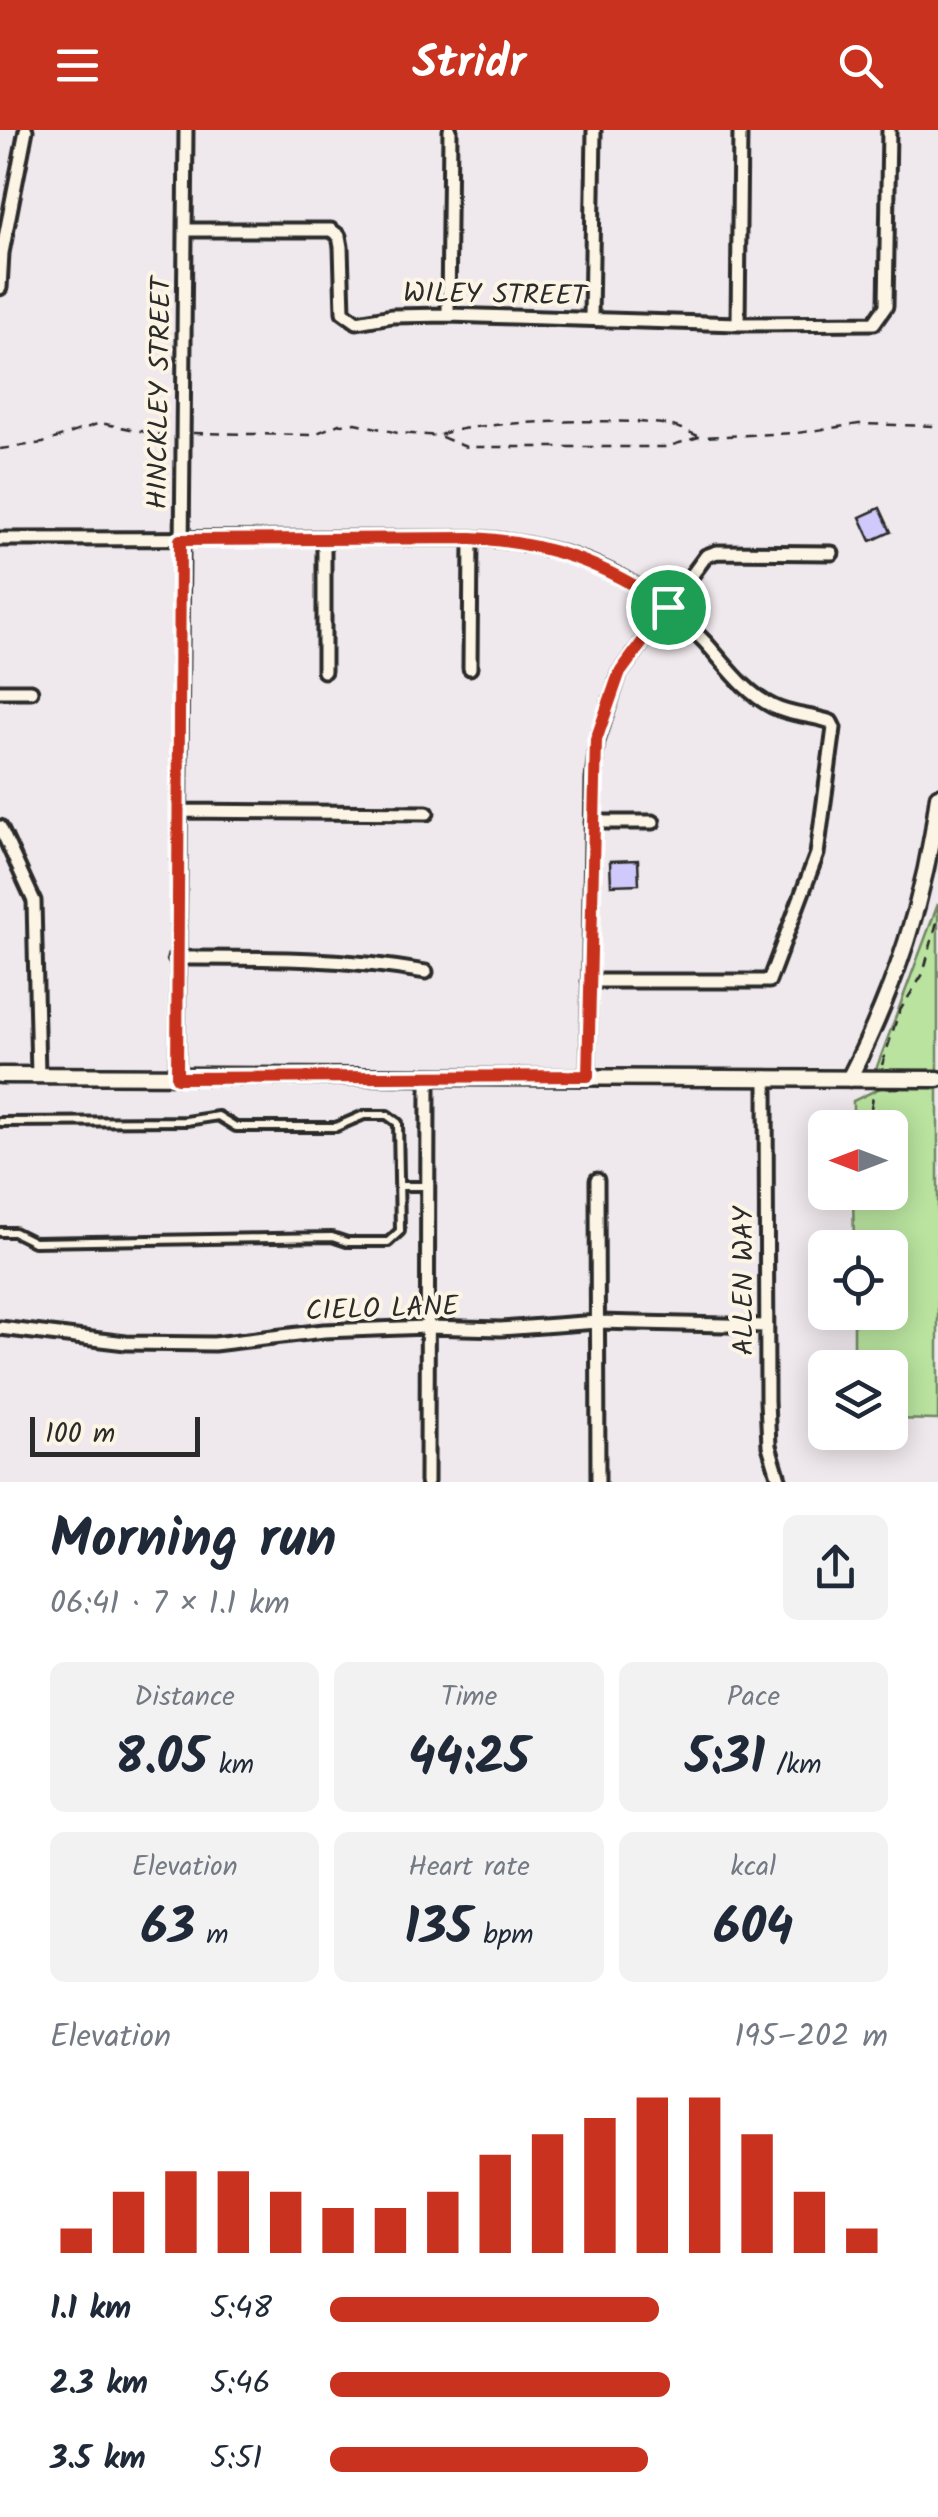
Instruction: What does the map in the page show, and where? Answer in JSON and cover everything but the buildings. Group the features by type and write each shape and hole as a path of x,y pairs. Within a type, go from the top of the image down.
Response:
{"street":[{"path":"0,288 2,253 26,130"},
{"name":"HINCKLEY STREET","path":"177,1078 175,958 180,811 186,130"},
{"path":"448,316 450,130"},
{"path":"591,320 594,130"},
{"path":"738,324 740,130"},
{"name":"WILEY STREET","path":"186,230 331,230 339,236 343,312 357,322 392,316 448,316 860,324 881,318 886,306 889,130"},
{"path":"0,539 471,538 531,543 606,567 668,607 753,695 789,714 831,722 834,728 817,854 769,981 588,981"},
{"path":"470,668 471,538"},
{"path":"324,540 324,671"},
{"path":"588,1076 596,740 619,674 706,556 717,552 832,554"},
{"path":"0,691 31,691"},
{"path":"848,1079 882,1013 920,906 938,796"},
{"path":"180,811 427,814"},
{"path":"592,822 653,822"},
{"path":"0,827 34,901 38,1075"},
{"path":"175,958 304,958 426,972"},
{"path":"0,1076 938,1079"},
{"path":"427,1482 428,1079"},
{"name":"ALLEN WAY","path":"766,1079 769,1446 780,1482"},
{"path":"597,1180 598,1482"},
{"name":"CIELO LANE","path":"0,1328 126,1344 214,1344 324,1331 427,1327 501,1329 597,1322 767,1326"}],"lane":[{"path":"0,1122 186,1121 218,1116 236,1127 336,1127 353,1116 387,1116 398,1123 400,1186 400,1232 388,1242 313,1237 250,1237 236,1242 34,1242 14,1232 0,1232"},
{"path":"400,1186 428,1186"}],"path":[{"path":"0,449 43,443 100,424 154,436 312,435 339,424 356,423 398,434 439,436 466,446 526,447 666,447 699,437 798,433 859,424 938,426"},
{"path":"439,436 478,424 668,424 699,437"},
{"path":"882,1065 899,1012 923,974 938,918"}],"green space":[{"path":"938,904 938,1070 875,1072"},
{"path":"938,1087 938,1420 908,1419 908,1350 854,1350 854,1330 908,1330 908,1230 854,1230 853,1210 908,1210 908,1110 853,1110 853,1101 880,1088"}],"route":[{"path":"471,538 531,543 606,567 668,607 619,674 596,740 588,1076 177,1078 180,540 471,538"}]}
